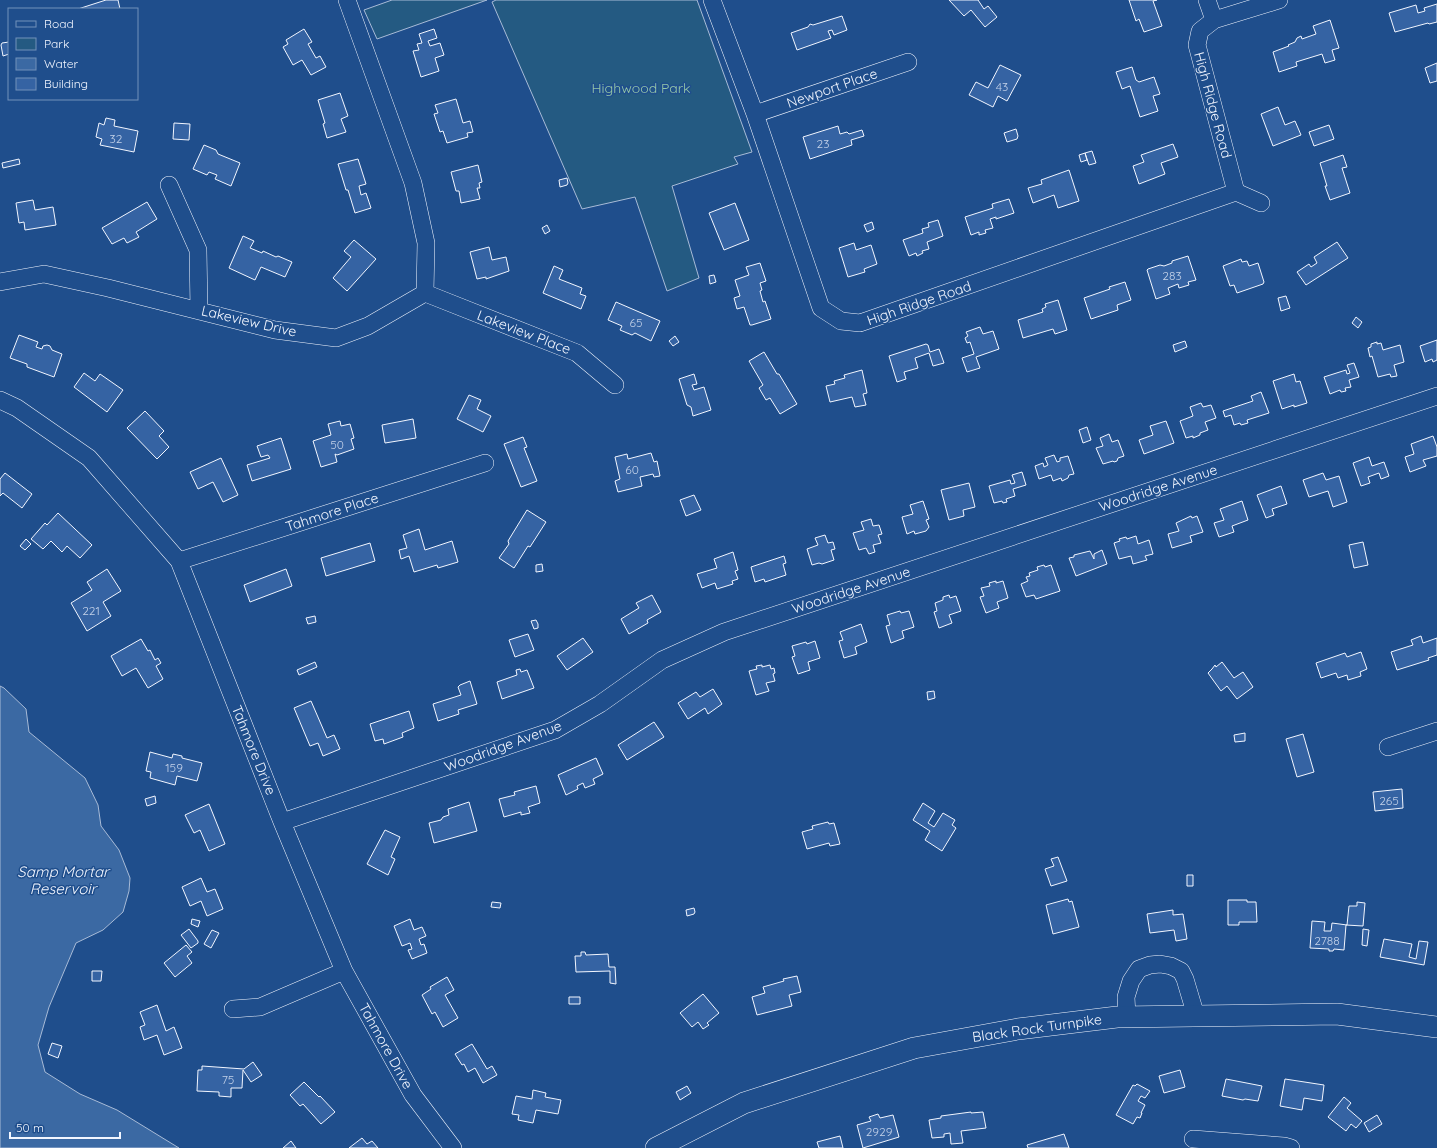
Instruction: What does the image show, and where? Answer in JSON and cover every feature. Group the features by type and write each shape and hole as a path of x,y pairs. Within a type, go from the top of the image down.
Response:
{"main road":[{"name":"Black Rock Turnpike","path":"656,1148 744,1103 914,1048 1018,1029 1127,1017 1337,1014 1437,1027"}],"street":[{"path":"347,0 413,183 426,243 425,293"},
{"name":"High Ridge Road","path":"712,0 755,114 821,308 841,321 860,323 1236,192 1197,45 1200,32 1214,20 1279,0"},
{"path":"1207,0 1214,20"},
{"name":"Newport Place","path":"755,114 908,62"},
{"path":"169,185 198,250 199,310"},
{"path":"1236,192 1261,203"},
{"name":"Lakeview Drive","path":"0,282 44,274 199,310 274,330 336,338 368,326 425,293"},
{"name":"Lakeview Place","path":"425,293 577,353 615,385"},
{"name":"Woodridge Avenue","path":"282,822 555,730 600,704 662,660 724,632 1437,396"},
{"name":"Tahmore Drive","path":"0,400 17,408 89,458 178,561 282,822 344,971 413,1095 452,1148"},
{"name":"Tahmore Place","path":"178,561 485,463"},
{"path":"1388,747 1437,731"},
{"path":"1127,1017 1126,997 1131,981 1139,969 1150,965 1160,964 1172,966 1181,971 1186,979 1196,1016"},
{"path":"233,1009 260,1007 344,971"},
{"path":"1193,1139 1284,1146 1291,1148"}],"green space":[{"path":"392,0 487,0 377,39 364,10"},
{"name":"Highwood Park","path":"496,0 697,0 752,152 734,157 738,164 672,186 699,278 667,291 635,197 582,209 492,2"}],"water":[{"name":"Samp Mortar Reservoir","path":"0,686 26,709 29,732 85,778 98,805 101,826 119,850 130,878 129,891 123,912 103,930 76,943 49,1007 38,1045 45,1072 80,1094 117,1110 179,1148 0,1148"}],"building":[{"path":"106,0 118,0 120,8 81,8"},
{"path":"949,0 978,0 984,9 988,6 997,17 985,27 971,10 964,16"},
{"path":"1129,0 1157,0 1153,1 1162,26 1144,32 1139,19 1136,21"},
{"path":"1437,4 1437,22 1395,32 1389,13 1416,5 1418,13 1425,11 1424,8"},
{"path":"842,16 847,30 834,35 832,30 828,31 831,38 797,50 791,33 808,27 810,24 813,25"},
{"path":"1330,20 1339,48 1332,50 1335,60 1325,63 1322,54 1296,62 1297,66 1279,72 1273,52 1289,46 1288,45 1295,42 1297,38 1301,36 1302,39 1316,34 1313,26"},
{"path":"304,29 312,42 308,44 316,58 320,56 326,67 311,75 302,60 293,65 283,47 288,44 286,40"},
{"path":"434,29 437,38 428,41 430,46 440,43 444,55 435,58 439,71 421,77 413,51 419,50 417,44 422,43 419,34"},
{"path":"8,42 8,54 3,56 1,45 2,43"},
{"path":"1437,63 1437,81 1430,83 1425,68"},
{"path":"1000,65 1021,75 1007,101 998,96 993,107 969,95 976,82 988,88"},
{"path":"1132,67 1136,80 1139,82 1154,77 1160,94 1153,96 1158,111 1140,117 1130,86 1122,89 1116,72"},
{"path":"340,93 348,116 341,119 346,132 327,138 323,124 325,123 318,100"},
{"path":"456,99 463,123 470,121 473,132 467,133 468,137 447,143 443,131 440,132 434,114 438,113 435,105"},
{"path":"1278,107 1285,125 1295,121 1301,135 1273,146 1261,114"},
{"path":"106,118 115,120 114,126 138,131 134,152 100,145 102,139 96,137 99,123 104,125"},
{"path":"174,123 190,124 189,140 173,139"},
{"path":"1329,125 1334,139 1314,146 1309,132"},
{"path":"838,126 840,134 847,132 849,134 862,130 864,136 851,140 852,145 810,159 803,137"},
{"path":"1016,129 1018,136 1017,139 1007,142 1004,133"},
{"path":"1173,144 1178,157 1161,163 1165,174 1139,184 1133,166 1144,162 1141,155"},
{"path":"204,145 216,150 218,154 240,163 231,186 215,179 217,175 209,172 207,175 193,169"},
{"path":"1092,151 1096,163 1089,165 1085,153"},
{"path":"1085,153 1087,160 1081,162 1079,155"},
{"path":"1343,155 1347,167 1342,168 1350,193 1330,200 1320,163"},
{"path":"19,159 20,164 3,168 2,163"},
{"path":"358,159 366,184 359,186 361,195 366,193 371,208 355,213 338,164"},
{"path":"478,165 482,182 479,183 480,188 477,188 480,199 461,203 459,191 456,191 451,172"},
{"path":"1069,170 1079,201 1058,208 1054,195 1033,203 1028,188 1042,184 1041,180"},
{"path":"567,178 567,185 560,187 559,180"},
{"path":"1009,199 1014,213 996,219 996,217 990,219 993,228 985,230 986,233 979,235 979,232 971,235 965,217 993,208 992,204"},
{"path":"33,200 35,210 53,207 56,225 25,230 24,222 19,223 16,203"},
{"path":"147,202 157,219 136,232 139,237 127,243 124,238 112,244 102,228"},
{"path":"735,203 749,240 724,250 709,213"},
{"path":"938,220 943,236 927,242 929,249 922,251 923,253 917,256 916,253 909,256 903,240 923,233 922,229 929,227 928,223"},
{"path":"872,222 874,229 867,232 864,225"},
{"path":"547,225 550,231 545,234 542,228"},
{"path":"243,236 254,241 250,248 262,253 263,251 276,257 278,256 292,262 285,277 261,267 255,280 229,268"},
{"path":"354,240 376,259 347,291 333,278 351,257 344,251"},
{"path":"1337,242 1348,258 1306,285 1297,272 1309,264 1311,267 1317,263 1314,257"},
{"path":"854,243 856,250 871,245 877,264 864,269 865,272 848,277 839,248"},
{"path":"489,247 492,260 506,257 509,271 486,279 486,277 477,279 470,252"},
{"path":"1188,256 1196,280 1188,282 1189,285 1179,288 1178,284 1168,288 1170,294 1156,299 1147,270 1160,265 1164,266 1172,263 1172,261"},
{"path":"1241,259 1242,262 1247,261 1249,266 1258,263 1264,282 1263,284 1237,293 1234,285 1230,286 1223,266"},
{"path":"760,263 766,281 760,283 762,290 760,291 763,302 765,301 771,319 750,325 744,307 737,309 734,298 740,296 735,280 749,275 746,267"},
{"path":"554,266 563,270 559,279 582,288 580,294 586,296 581,309 543,293"},
{"path":"714,275 716,282 710,284 709,276"},
{"path":"1125,282 1131,300 1117,305 1118,310 1091,319 1084,298"},
{"path":"1286,296 1290,308 1281,311 1278,298"},
{"path":"1058,300 1067,330 1055,334 1053,329 1023,338 1018,320 1043,312 1042,309 1046,307 1045,304"},
{"path":"616,302 660,321 651,341 635,333 632,335 620,330 622,326 608,320"},
{"path":"1356,317 1362,322 1358,328 1352,323"},
{"path":"980,327 983,334 993,331 999,349 976,357 980,368 967,372 962,358 974,354 970,342 967,343 965,338 968,336 966,332"},
{"path":"19,335 38,342 36,347 42,349 43,346 47,345 50,346 52,350 62,354 54,377 27,367 27,364 10,358"},
{"path":"675,336 679,342 673,346 669,341"},
{"path":"1437,340 1437,360 1433,362 1432,359 1425,362 1420,346"},
{"path":"1185,341 1187,347 1175,352 1173,345"},
{"path":"1377,342 1377,344 1381,343 1383,350 1400,345 1404,362 1394,365 1397,376 1391,377 1390,374 1378,377 1368,348 1371,347 1371,344"},
{"path":"926,344 928,345 930,352 939,349 944,363 933,366 929,353 915,358 918,368 904,372 906,379 897,382 889,356"},
{"path":"764,352 797,404 780,414 770,398 766,400 759,388 763,385 749,361"},
{"path":"1354,363 1359,377 1349,380 1351,387 1345,388 1346,391 1341,392 1340,390 1330,394 1324,377 1346,370 1347,374 1350,373 1347,365"},
{"path":"862,370 867,393 863,394 866,405 855,407 852,397 830,402 826,386 835,384 834,381 845,378 844,375"},
{"path":"84,373 95,381 100,374 123,390 107,412 74,387"},
{"path":"694,374 697,384 692,385 694,390 704,387 711,410 693,416 691,407 687,405 679,379"},
{"path":"1294,374 1296,382 1300,381 1307,403 1282,409 1273,381"},
{"path":"1261,392 1269,413 1247,420 1248,423 1241,425 1240,423 1234,425 1231,415 1225,417 1223,411 1253,401 1251,396"},
{"path":"469,395 481,400 477,409 491,416 483,432 457,419"},
{"path":"1201,403 1203,407 1211,405 1216,418 1205,422 1208,430 1193,438 1193,436 1186,438 1180,421 1193,416 1190,407"},
{"path":"145,411 164,431 159,436 169,447 157,459 127,428"},
{"path":"413,419 416,438 385,443 382,425"},
{"path":"340,421 341,426 350,424 354,438 351,439 354,449 337,455 335,454 337,462 321,467 313,441 331,435 328,424"},
{"path":"1166,421 1174,443 1144,454 1139,440 1153,435 1150,426"},
{"path":"1087,427 1091,440 1083,443 1079,430"},
{"path":"1109,434 1112,442 1118,440 1124,456 1118,458 1117,461 1103,464 1096,448 1103,446 1100,438"},
{"path":"1433,436 1437,447 1437,456 1423,460 1426,466 1410,472 1405,457 1414,454 1411,444"},
{"path":"523,437 527,447 524,448 537,481 521,487 504,444"},
{"path":"281,438 291,469 252,481 247,465 270,458 268,455 261,457 257,446"},
{"path":"651,453 654,462 657,461 660,476 654,477 653,474 640,477 642,486 618,492 615,481 620,479 615,457 627,454 628,459"},
{"path":"1054,455 1057,462 1060,461 1060,458 1068,456 1074,474 1069,475 1068,478 1062,481 1061,478 1053,481 1051,475 1039,479 1035,466 1043,463 1044,467 1048,465 1045,458"},
{"path":"1369,457 1372,466 1384,462 1389,476 1381,479 1379,473 1368,477 1370,483 1361,486 1353,463"},
{"path":"221,458 238,495 223,502 213,482 198,489 190,472"},
{"path":"1022,472 1026,485 1013,489 1015,496 1006,499 1007,502 1003,503 1002,501 994,503 989,486 1010,480 1011,484 1015,483 1012,475"},
{"path":"5,473 32,494 22,508 3,493 0,496 0,479"},
{"path":"1323,473 1326,480 1339,476 1347,502 1333,507 1328,491 1309,497 1303,480"},
{"path":"969,483 975,507 963,510 964,516 949,520 941,490"},
{"path":"1281,486 1287,504 1272,509 1274,515 1266,518 1257,495"},
{"path":"694,495 701,510 686,516 680,500"},
{"path":"923,501 929,519 926,520 929,527 926,531 915,534 914,531 907,534 902,517 913,514 910,505"},
{"path":"1242,501 1248,520 1232,526 1234,532 1219,537 1214,523 1224,520 1220,509"},
{"path":"527,510 546,522 514,568 499,558 509,544 508,541"},
{"path":"58,513 92,545 80,558 67,546 62,552 51,541 43,549 31,539 45,523 47,525"},
{"path":"1191,516 1192,518 1197,516 1203,532 1190,536 1192,542 1172,548 1168,534 1179,531 1176,523"},
{"path":"871,519 873,526 879,525 882,534 878,535 881,543 873,545 875,552 869,554 866,548 859,550 853,533 864,530 861,522"},
{"path":"419,529 425,550 452,541 458,562 438,568 437,565 414,572 409,556 401,559 399,550 407,548 403,535"},
{"path":"825,535 828,543 833,542 835,549 831,550 834,560 822,564 819,563 812,565 807,549 818,545 815,538"},
{"path":"1136,536 1138,544 1149,540 1153,554 1145,556 1147,560 1133,564 1131,556 1119,559 1114,543 1120,541 1119,539 1126,537 1127,539"},
{"path":"26,539 31,544 25,550 20,546"},
{"path":"1363,542 1368,565 1354,568 1349,545"},
{"path":"370,543 375,561 326,576 321,558"},
{"path":"1102,550 1107,564 1076,576 1069,558 1074,557 1074,555 1090,551 1094,559 1094,554"},
{"path":"733,552 738,570 735,571 738,579 732,581 733,584 717,589 715,583 702,588 697,574 717,568 714,559"},
{"path":"784,556 786,563 783,564 786,575 765,582 764,579 755,582 751,567"},
{"path":"542,564 543,571 536,572 536,565"},
{"path":"1044,565 1045,567 1051,565 1060,591 1036,599 1034,595 1026,597 1021,584 1028,581 1026,577 1030,576 1029,573 1038,570 1037,567"},
{"path":"107,569 121,591 103,602 111,616 87,631 71,603 92,590 87,582"},
{"path":"286,569 292,586 250,602 244,585"},
{"path":"996,581 996,583 1003,581 1008,598 997,602 999,608 986,613 980,597 984,596 981,588 990,586 989,583"},
{"path":"652,595 661,612 647,620 648,623 629,634 621,619 639,608 636,603"},
{"path":"949,595 950,598 956,596 961,611 949,615 952,623 939,628 934,612 937,611 935,603 943,600 943,597"},
{"path":"900,611 901,613 909,611 914,627 902,631 904,638 891,643 886,626 890,625 887,615"},
{"path":"315,616 316,622 308,624 306,618"},
{"path":"536,620 538,628 534,629 531,621"},
{"path":"861,624 867,642 855,647 857,654 844,658 839,641 843,640 840,632"},
{"path":"528,634 534,650 515,657 509,640"},
{"path":"1421,636 1423,643 1437,638 1437,655 1428,658 1429,660 1397,670 1391,652 1413,645 1411,640"},
{"path":"583,638 593,652 567,670 557,656"},
{"path":"141,639 148,651 150,650 155,660 158,658 161,663 156,666 163,679 148,688 136,668 122,676 111,656"},
{"path":"815,641 820,658 808,662 810,670 798,674 792,657 795,656 792,646 806,642 807,644"},
{"path":"1361,652 1367,669 1360,672 1361,676 1348,680 1347,675 1338,678 1336,673 1321,678 1316,663 1345,653 1347,657"},
{"path":"315,662 317,667 299,675 297,670"},
{"path":"1222,662 1234,678 1243,672 1253,687 1237,699 1227,686 1221,691 1208,673 1215,665 1216,667"},
{"path":"762,665 762,667 770,665 771,669 774,668 775,673 773,674 775,681 766,683 769,691 756,695 749,671 757,669 756,666"},
{"path":"520,669 521,672 527,670 534,688 502,699 497,682 517,675 516,670"},
{"path":"470,681 477,704 458,710 459,714 438,721 433,704 461,695 458,687"},
{"path":"713,689 722,704 708,714 705,708 688,719 678,703 696,692 700,697"},
{"path":"934,691 935,698 928,700 927,692"},
{"path":"311,701 327,738 334,735 340,749 323,756 318,743 310,746 294,708"},
{"path":"409,711 414,728 402,733 403,737 384,744 383,739 375,741 370,724"},
{"path":"654,722 664,737 627,760 618,745"},
{"path":"1245,733 1245,741 1235,742 1234,735"},
{"path":"1303,734 1314,772 1297,777 1286,739"},
{"path":"150,752 172,758 173,754 202,763 197,781 177,776 175,785 150,778 151,772 146,771"},
{"path":"596,758 603,774 593,779 595,784 585,788 583,783 577,786 578,789 566,795 558,775"},
{"path":"536,786 540,803 528,807 530,813 521,815 521,812 504,817 499,799 515,795 514,792"},
{"path":"1402,789 1403,808 1375,811 1373,792"},
{"path":"155,796 156,803 147,806 145,799"},
{"path":"469,802 477,831 434,843 429,823 441,820 443,817 449,815 448,809"},
{"path":"923,803 935,811 928,823 934,827 943,813 955,820 952,825 956,828 942,851 925,840 930,831 913,820"},
{"path":"209,804 225,844 209,851 200,830 194,833 185,815"},
{"path":"828,822 829,824 834,823 840,844 830,846 829,843 807,849 802,832 813,829 812,826"},
{"path":"385,830 400,837 391,857 395,859 388,875 367,864"},
{"path":"1058,857 1067,881 1051,886 1045,869 1054,866 1051,859"},
{"path":"1187,875 1193,875 1193,886 1187,886"},
{"path":"201,878 207,892 215,889 223,909 207,916 201,901 190,906 182,887"},
{"path":"1068,899 1069,902 1072,901 1079,927 1053,934 1046,905"},
{"path":"1228,900 1247,900 1247,902 1256,902 1257,922 1239,922 1239,925 1228,925"},
{"path":"492,902 501,903 500,908 491,907"},
{"path":"1357,902 1365,903 1363,926 1346,925 1344,950 1334,949 1333,951 1329,951 1329,949 1310,948 1312,921 1325,922 1324,931 1331,931 1332,923 1347,925 1349,906 1357,906"},
{"path":"694,908 694,914 687,916 686,910"},
{"path":"1173,910 1173,915 1183,914 1187,939 1176,941 1174,930 1150,933 1147,914"},
{"path":"192,919 200,921 198,927 191,924"},
{"path":"410,919 414,930 422,927 426,936 419,939 421,945 424,944 427,953 412,959 408,950 412,949 410,943 402,946 394,926"},
{"path":"189,929 198,941 198,943 191,948 181,935"},
{"path":"1363,929 1369,930 1367,946 1362,945"},
{"path":"212,930 219,933 211,948 204,944"},
{"path":"1384,939 1412,944 1409,957 1416,959 1419,941 1428,942 1424,965 1380,957"},
{"path":"186,945 192,952 187,956 192,963 175,977 164,963"},
{"path":"581,952 585,952 586,955 608,954 609,967 615,967 616,984 610,983 610,971 576,972 575,956 581,956"},
{"path":"92,971 102,971 101,981 92,981"},
{"path":"797,976 801,992 789,995 792,1006 757,1015 752,997 765,993 763,987 784,981 783,979"},
{"path":"447,977 454,990 445,995 458,1018 443,1027 435,1012 432,1014 422,995 431,989 430,987"},
{"path":"703,994 719,1013 707,1023 709,1025 703,1029 698,1022 692,1027 680,1013"},
{"path":"569,997 580,997 580,1004 569,1004"},
{"path":"157,1005 166,1031 174,1027 182,1048 164,1055 157,1035 144,1040 140,1027 145,1025 140,1012"},
{"path":"52,1043 62,1046 58,1058 48,1054"},
{"path":"472,1044 487,1069 492,1066 497,1075 483,1083 475,1068 468,1072 464,1064 462,1065 455,1054"},
{"path":"253,1062 262,1075 251,1082 243,1070 242,1088 231,1088 231,1097 219,1096 219,1092 197,1091 198,1070 202,1070 202,1066 244,1069"},
{"path":"1180,1070 1185,1087 1164,1093 1159,1076"},
{"path":"1226,1079 1262,1086 1258,1101 1222,1096"},
{"path":"1285,1079 1324,1085 1322,1101 1304,1098 1302,1110 1280,1106"},
{"path":"304,1082 335,1112 321,1124 303,1104 300,1106 290,1095"},
{"path":"1137,1084 1150,1091 1145,1098 1141,1096 1138,1101 1145,1105 1140,1118 1137,1117 1133,1124 1116,1115 1133,1085 1135,1086"},
{"path":"687,1086 691,1093 680,1100 676,1092"},
{"path":"533,1090 546,1093 545,1097 561,1100 558,1114 536,1110 533,1123 518,1120 519,1115 512,1114 516,1096 532,1099"},
{"path":"1344,1097 1351,1103 1347,1108 1362,1121 1356,1128 1351,1124 1346,1131 1328,1117"},
{"path":"983,1112 986,1128 961,1131 963,1143 951,1144 950,1133 944,1134 944,1137 932,1138 929,1120 941,1118 941,1116"},
{"path":"878,1114 880,1118 893,1115 899,1137 863,1148 857,1125 871,1121 869,1117"},
{"path":"1377,1115 1382,1124 1369,1132 1364,1123"},
{"path":"1064,1134 1069,1148 1028,1148 1027,1145"},
{"path":"840,1136 843,1148 819,1148 817,1142"},
{"path":"362,1138 367,1144 372,1141 378,1148 349,1148"},
{"path":"291,1141 296,1148 283,1148"}]}
